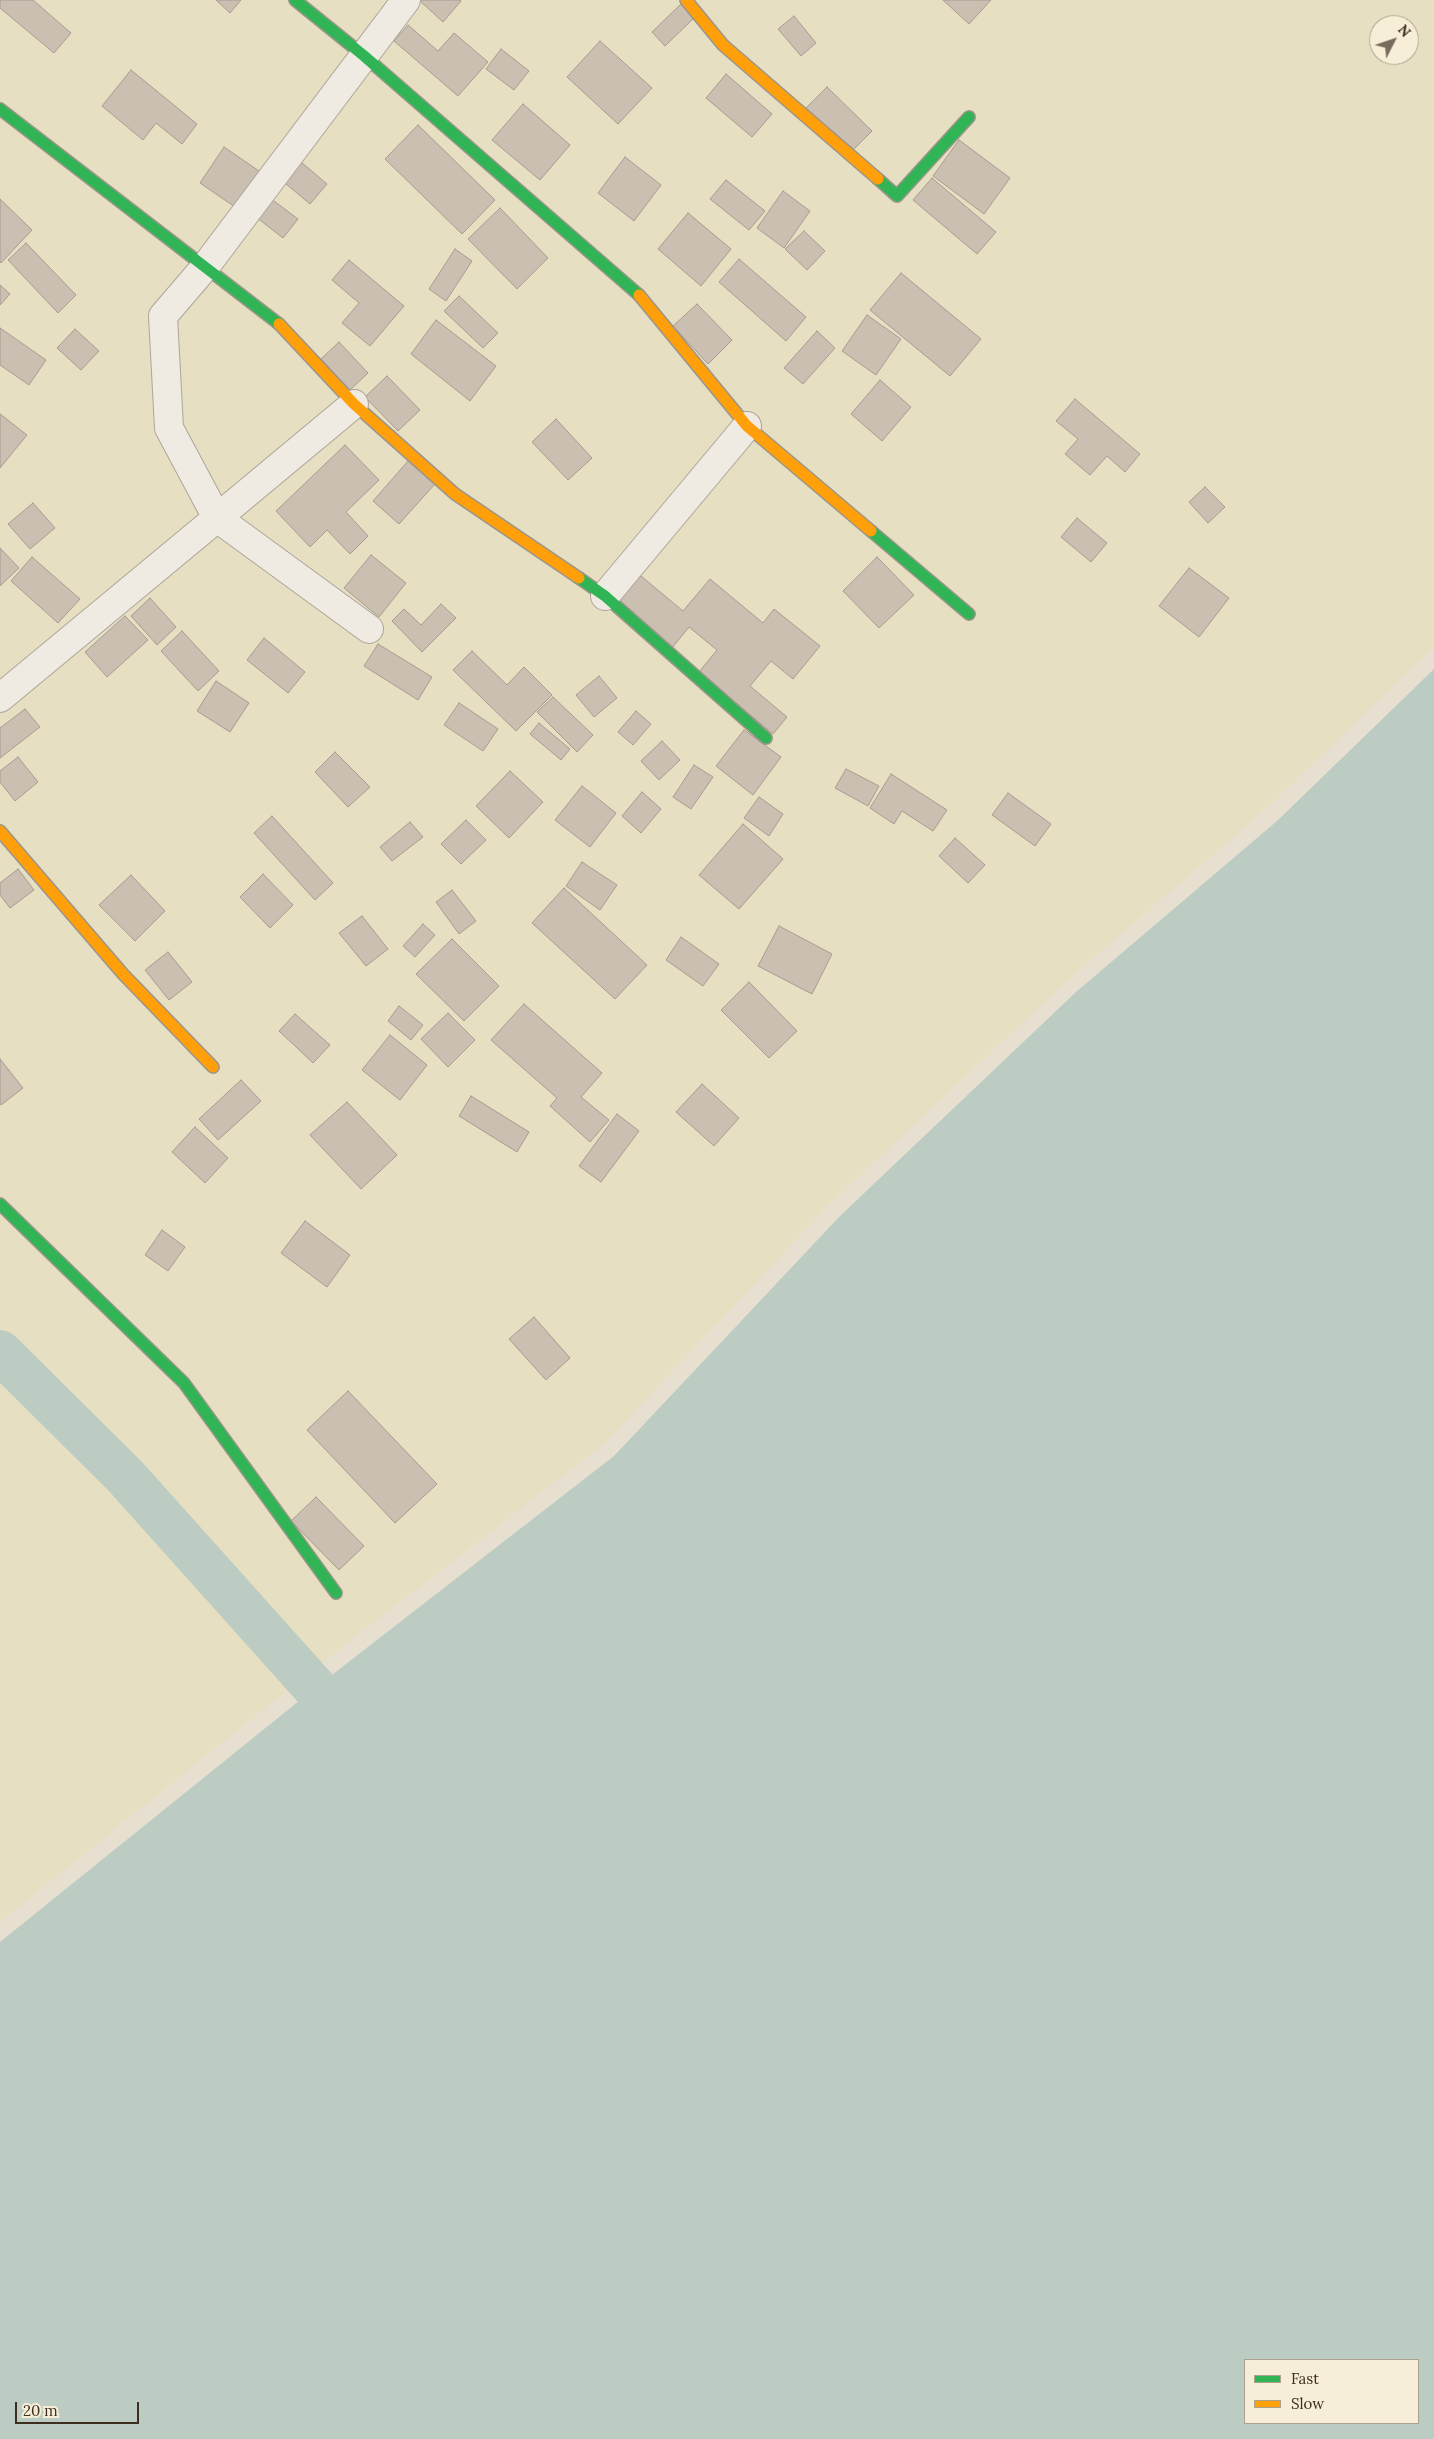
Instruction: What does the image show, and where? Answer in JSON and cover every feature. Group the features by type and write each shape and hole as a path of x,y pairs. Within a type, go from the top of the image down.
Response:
{"street":[{"path":"295,0 363,55 640,296 748,426 970,614"},
{"path":"369,629 217,518 169,428 163,316 205,267 406,0"},
{"path":"686,0 723,45 897,196 969,116"},
{"path":"0,109 275,320 354,404 455,494 605,596 766,738"},
{"path":"0,698 354,404"},
{"path":"605,596 748,426"},
{"path":"0,831 123,974 213,1067"},
{"path":"0,1204 184,1383 336,1593"}],"shaded area":[{"path":"0,0 1434,0 1434,647 1266,809 1067,981 829,1205 603,1445 305,1676 0,1922"},
{"path":"1434,669 1434,2439 0,2439 0,1942 315,1688 614,1456 840,1216 1076,992 1277,821"}],"building":[{"path":"0,0 33,0 71,33 54,53 0,8"},
{"path":"216,0 241,0 230,13"},
{"path":"419,0 460,0 461,1 443,22"},
{"path":"943,0 991,0 969,24"},
{"path":"681,4 694,18 665,46 652,32"},
{"path":"794,16 816,43 801,56 778,29"},
{"path":"408,25 438,51 454,33 488,62 458,96 394,41"},
{"path":"600,41 652,88 618,124 567,77"},
{"path":"501,49 529,71 514,90 486,69"},
{"path":"131,70 197,124 182,144 156,123 143,140 102,106"},
{"path":"726,74 772,114 752,137 706,98"},
{"path":"827,87 872,131 851,152 806,108"},
{"path":"523,104 570,145 540,180 492,140"},
{"path":"418,125 495,200 462,234 385,159"},
{"path":"959,140 1010,178 984,214 933,176"},
{"path":"224,147 262,173 238,209 200,183"},
{"path":"625,157 661,185 634,221 598,193"},
{"path":"301,162 327,184 310,204 285,183"},
{"path":"932,178 996,232 977,254 913,200"},
{"path":"726,180 765,211 749,230 710,199"},
{"path":"783,191 810,211 784,248 757,228"},
{"path":"270,198 298,219 283,238 256,217"},
{"path":"0,199 32,230 1,263 0,262"},
{"path":"500,208 548,258 517,289 468,239"},
{"path":"688,213 731,249 701,286 658,249"},
{"path":"804,231 825,251 807,270 785,249"},
{"path":"26,243 76,295 58,313 8,260"},
{"path":"455,249 472,261 446,301 429,289"},
{"path":"739,259 806,317 786,341 719,282"},
{"path":"349,260 404,306 370,346 342,323 359,303 332,280"},
{"path":"901,273 981,339 950,376 870,310"},
{"path":"0,285 10,294 0,305"},
{"path":"459,296 498,333 483,348 444,311"},
{"path":"697,304 732,340 708,364 673,326"},
{"path":"867,315 901,339 876,375 842,351"},
{"path":"436,320 496,366 470,401 411,354"},
{"path":"0,328 46,360 29,385 0,365"},
{"path":"75,329 99,351 81,370 57,348"},
{"path":"817,331 835,348 803,384 784,368"},
{"path":"339,342 368,373 350,390 321,359"},
{"path":"387,376 420,410 398,431 365,397"},
{"path":"880,380 911,407 882,441 851,414"},
{"path":"1075,399 1140,454 1125,472 1107,456 1090,475 1065,454 1078,439 1056,421"},
{"path":"0,414 27,435 0,468"},
{"path":"556,419 592,458 568,480 532,442"},
{"path":"345,445 379,480 346,512 368,536 350,554 327,530 310,547 276,511"},
{"path":"409,460 435,484 399,524 373,501"},
{"path":"1205,487 1225,507 1208,523 1189,502"},
{"path":"33,503 55,528 30,549 8,524"},
{"path":"1077,518 1107,543 1091,562 1061,537"},
{"path":"0,548 19,568 0,586"},
{"path":"371,555 406,583 379,617 344,588"},
{"path":"32,557 80,599 58,623 11,581"},
{"path":"877,557 914,595 879,628 843,591"},
{"path":"1189,568 1229,598 1199,637 1159,606"},
{"path":"635,571 683,611 710,579 763,623 774,609 820,646 793,679 771,661 750,686 787,717 773,734 699,672 717,650 689,627 672,648 612,599"},
{"path":"150,598 176,627 157,645 131,616"},
{"path":"441,604 456,618 422,652 392,621 404,609 421,625"},
{"path":"125,616 148,640 107,677 85,652"},
{"path":"182,631 219,671 198,691 161,651"},
{"path":"264,638 305,672 288,693 247,660"},
{"path":"378,644 432,677 418,700 364,666"},
{"path":"472,651 507,685 524,667 552,695 516,731 453,670"},
{"path":"599,676 617,698 594,717 576,695"},
{"path":"216,681 249,703 230,732 197,711"},
{"path":"553,697 593,735 577,752 537,712"},
{"path":"459,703 498,729 483,751 444,725"},
{"path":"25,709 40,727 0,758 0,728"},
{"path":"636,711 651,724 633,745 618,732"},
{"path":"539,723 570,749 561,760 530,734"},
{"path":"744,730 781,757 753,795 716,766"},
{"path":"662,741 680,760 659,780 641,761"},
{"path":"335,752 370,787 348,807 315,772"},
{"path":"18,757 38,782 15,801 0,782 0,771"},
{"path":"694,765 713,777 691,809 673,797"},
{"path":"846,769 879,786 868,806 835,788"},
{"path":"510,771 543,802 509,838 476,806"},
{"path":"891,774 947,810 933,831 902,811 894,824 870,808"},
{"path":"582,786 616,813 590,847 555,820"},
{"path":"642,792 661,809 641,833 622,816"},
{"path":"1008,793 1051,824 1035,846 992,815"},
{"path":"759,797 783,814 769,836 744,818"},
{"path":"272,816 333,883 315,900 254,833"},
{"path":"466,820 486,840 461,864 441,844"},
{"path":"410,822 423,837 392,861 380,847"},
{"path":"743,824 783,859 739,909 699,875"},
{"path":"955,838 985,865 968,883 939,856"},
{"path":"582,862 617,885 600,910 566,886"},
{"path":"18,869 34,890 10,908 0,895 0,883"},
{"path":"263,874 293,905 270,928 240,897"},
{"path":"131,875 165,911 135,941 99,905"},
{"path":"564,888 647,965 615,999 532,923"},
{"path":"452,890 476,921 459,934 436,902"},
{"path":"362,916 388,949 366,966 339,933"},
{"path":"423,924 435,935 415,957 403,946"},
{"path":"779,926 832,954 812,994 758,966"},
{"path":"681,937 719,964 703,986 666,960"},
{"path":"452,939 499,986 464,1021 416,974"},
{"path":"168,952 192,982 169,1000 145,970"},
{"path":"749,982 797,1031 769,1058 721,1010"},
{"path":"524,1004 602,1073 581,1097 609,1120 590,1142 550,1106 557,1098 491,1040"},
{"path":"399,1006 423,1025 411,1040 388,1021"},
{"path":"448,1013 475,1040 448,1067 421,1039"},
{"path":"295,1014 330,1045 313,1063 279,1031"},
{"path":"390,1035 427,1065 400,1100 362,1070"},
{"path":"0,1059 23,1088 1,1105 0,1103"},
{"path":"241,1080 261,1101 218,1140 199,1119"},
{"path":"702,1084 739,1118 714,1146 676,1112"},
{"path":"471,1096 529,1132 517,1152 459,1116"},
{"path":"347,1102 397,1155 361,1189 310,1135"},
{"path":"617,1114 639,1131 601,1182 579,1166"},
{"path":"195,1127 228,1158 205,1183 172,1152"},
{"path":"305,1221 350,1255 327,1287 281,1253"},
{"path":"162,1230 185,1247 168,1271 145,1255"},
{"path":"534,1317 570,1358 546,1380 509,1339"},
{"path":"348,1391 437,1484 395,1523 307,1430"},
{"path":"316,1497 364,1546 339,1570 291,1521"}],"waterway":[{"path":"0,1352 125,1476 315,1688"}],"traffic: fast":[{"path":"295,0 363,55 639,295"},
{"path":"0,109 279,324"},
{"path":"878,179 897,196 969,117"},
{"path":"871,531 969,614"},
{"path":"579,578 605,596 766,738"},
{"path":"0,1204 184,1383 336,1593"}],"traffic: slow":[{"path":"686,0 723,45 878,179"},
{"path":"639,295 747,426 871,531"},
{"path":"279,324 354,404 455,494 579,578"},
{"path":"0,831 123,974 213,1067"}]}
